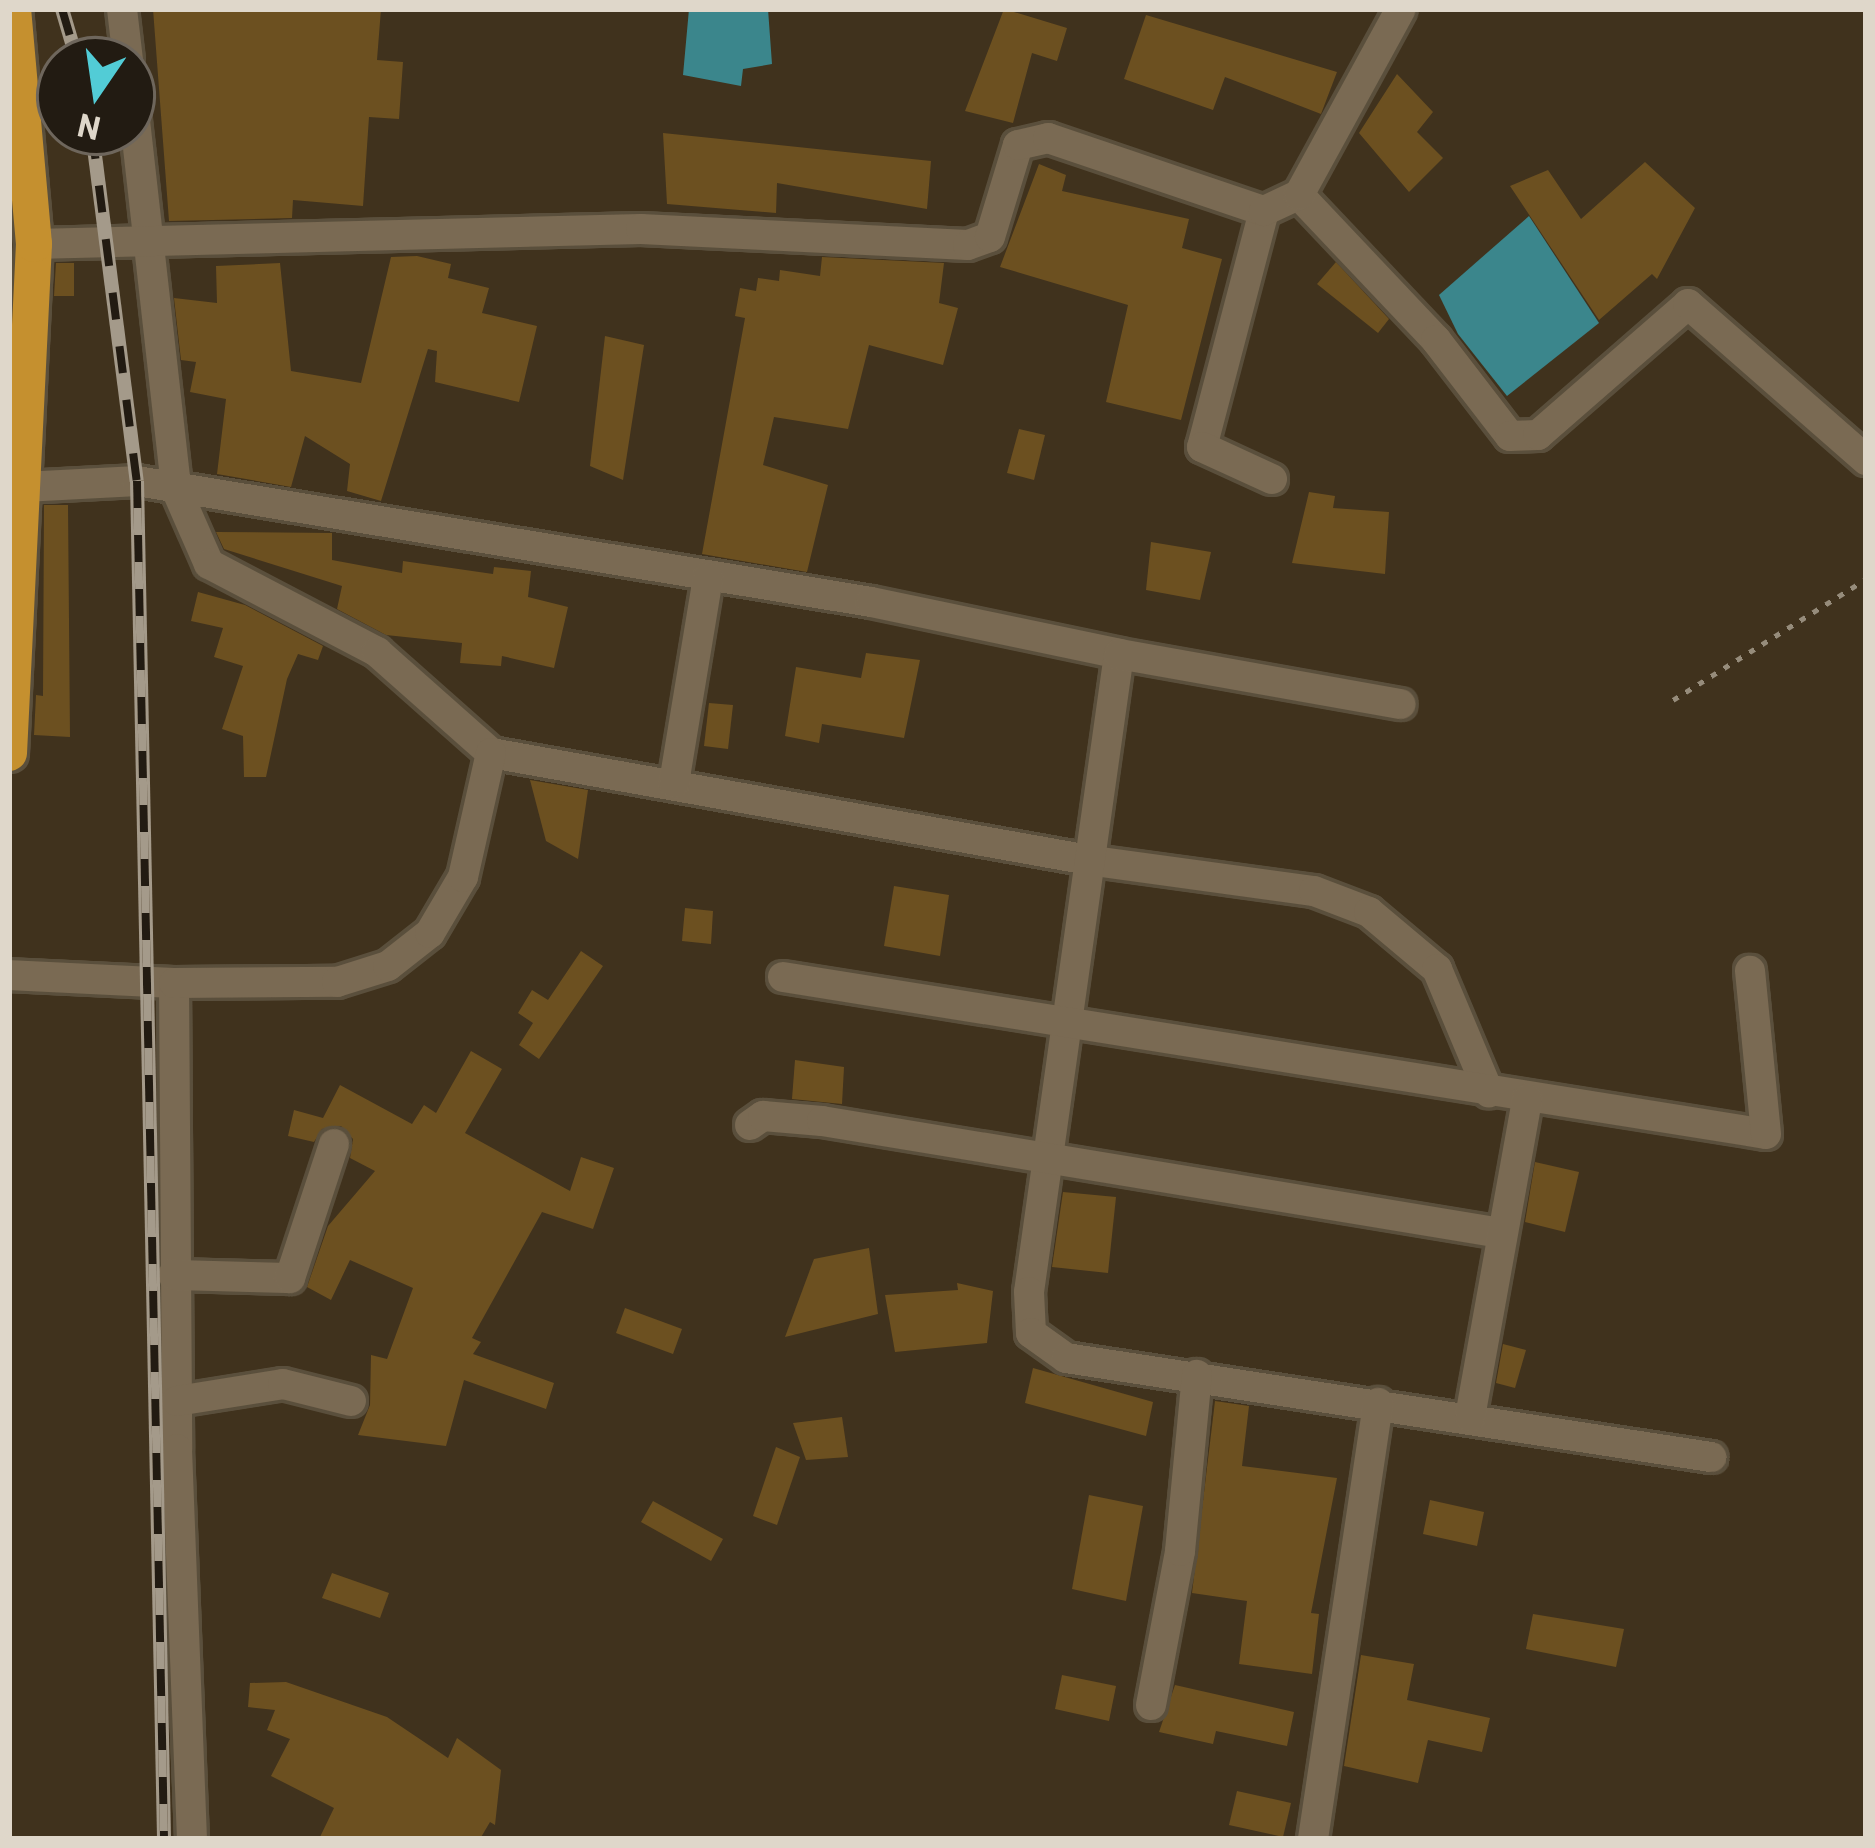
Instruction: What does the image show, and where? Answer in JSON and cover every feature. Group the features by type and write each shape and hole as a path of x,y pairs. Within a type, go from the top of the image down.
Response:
{"highway":[{"path":"9,753 34,244 13,9"}],"street":[{"path":"34,244 641,229 968,244 990,237 1018,145 1048,138 1264,211 1299,194 1401,9"},
{"path":"140,156 176,489 209,564 377,652 491,753 1094,860 1314,891 1369,912 1437,969 1489,1093"},
{"path":"1299,194 1436,340 1510,436 1538,435 1688,304 1866,460"},
{"path":"1264,211 1202,447 1272,479"},
{"path":"19,507 137,482 708,578 1401,704"},
{"path":"674,783 708,578"},
{"path":"1119,654 1073,1021 1029,1292 1031,1334 1066,1358 1711,1457"},
{"path":"9,975 174,983 338,982 388,966 430,933 463,877 491,753"},
{"path":"783,976 1766,1134 1750,971"},
{"path":"174,983 173,1274 192,1839"},
{"path":"1470,1417 1527,1099"},
{"path":"751,1125 763,1116 822,1121 1501,1233"},
{"path":"173,1274 290,1278 334,1144"},
{"path":"1151,1706 1180,1551 1197,1375"},
{"path":"177,1401 283,1384 351,1401"},
{"path":"1313,1839 1378,1403"}],"path":[{"path":"1673,700 1866,579"}],"water":[{"path":"689,9 768,9 772,64 743,69 741,86 683,75"},
{"path":"1529,216 1599,323 1507,396 1458,334 1439,295"}],"building":[{"path":"153,9 381,9 377,60 403,62 399,119 369,117 363,206 293,200 292,218 169,221"},
{"path":"1004,9 1067,28 1057,61 1032,53 1013,123 965,111"},
{"path":"1146,15 1337,72 1321,114 1225,77 1213,110 1124,79"},
{"path":"1397,74 1433,112 1417,132 1443,158 1409,192 1359,133"},
{"path":"663,133 931,161 927,209 777,183 776,213 667,204"},
{"path":"1645,162 1695,208 1657,279 1652,274 1599,320 1510,186 1548,170 1581,219"},
{"path":"1039,164 1066,175 1062,191 1189,219 1182,248 1222,259 1181,420 1106,402 1128,305 1000,267"},
{"path":"417,256 451,264 448,278 489,288 482,313 537,326 519,402 435,382 437,351 428,349 381,501 347,491 350,464 305,436 291,487 217,474 226,399 190,392 196,362 181,360 174,298 217,303 216,266 280,263 291,371 361,383 391,257"},
{"path":"822,257 944,263 939,303 958,308 943,365 869,345 848,429 774,417 763,465 828,485 807,572 702,554 745,318 735,316 740,288 756,291 758,278 779,281 780,270 820,276"},
{"path":"1336,262 1389,319 1378,333 1317,284"},
{"path":"56,263 74,263 74,296 54,296"},
{"path":"605,336 644,345 623,480 590,466"},
{"path":"1019,429 1045,435 1034,480 1007,473"},
{"path":"1309,492 1335,496 1333,508 1389,512 1385,574 1292,563"},
{"path":"44,505 68,505 70,737 34,735 36,695 43,696"},
{"path":"216,532 332,533 332,560 402,573 403,561 493,574 494,567 531,571 528,597 568,607 554,668 502,656 501,666 460,663 462,643 386,635 337,609 342,586 224,549"},
{"path":"1151,542 1211,552 1200,600 1146,590"},
{"path":"198,592 245,605 323,646 318,660 298,654 287,679 266,777 244,777 243,736 222,729 243,666 214,657 223,628 191,621"},
{"path":"866,653 920,660 904,738 822,724 819,743 785,736 796,667 861,678"},
{"path":"709,703 733,705 728,749 704,746"},
{"path":"530,780 588,790 578,859 546,841"},
{"path":"894,886 949,895 940,956 884,946"},
{"path":"685,908 713,911 711,944 682,941"},
{"path":"581,951 603,966 539,1059 519,1045 533,1023 518,1013 532,990 548,1000"},
{"path":"471,1051 502,1069 465,1133 570,1191 581,1157 614,1168 593,1229 542,1212 472,1338 481,1342 473,1354 554,1383 546,1409 464,1380 446,1446 358,1435 370,1405 371,1355 387,1359 413,1288 350,1260 331,1300 307,1287 328,1226 375,1171 350,1158 353,1139 341,1126 322,1129 314,1142 288,1136 294,1110 323,1118 340,1085 412,1124 424,1105 436,1113"},
{"path":"795,1060 844,1067 842,1104 792,1099"},
{"path":"1535,1162 1579,1172 1565,1232 1525,1222"},
{"path":"1063,1192 1116,1197 1108,1273 1052,1267"},
{"path":"869,1248 878,1314 785,1337 814,1259"},
{"path":"957,1283 993,1291 987,1343 895,1352 885,1295 958,1290"},
{"path":"625,1308 682,1329 673,1354 616,1333"},
{"path":"1503,1344 1526,1350 1515,1388 1496,1383"},
{"path":"1033,1368 1153,1402 1146,1436 1025,1403"},
{"path":"1215,1401 1249,1406 1242,1466 1337,1478 1311,1613 1319,1614 1312,1674 1239,1664 1247,1601 1192,1593"},
{"path":"842,1417 848,1457 806,1460 793,1423"},
{"path":"776,1447 800,1457 777,1525 753,1516"},
{"path":"1089,1495 1143,1506 1126,1601 1072,1589"},
{"path":"1430,1500 1484,1512 1477,1546 1423,1534"},
{"path":"653,1501 723,1539 711,1561 641,1522"},
{"path":"332,1573 389,1593 380,1618 322,1598"},
{"path":"1533,1614 1624,1629 1616,1667 1526,1649"},
{"path":"1361,1655 1414,1664 1407,1700 1490,1718 1482,1752 1428,1740 1418,1783 1344,1766"},
{"path":"1062,1675 1116,1686 1109,1721 1055,1709"},
{"path":"286,1682 387,1717 448,1758 457,1738 501,1770 495,1825 490,1822 480,1839 319,1839 334,1808 271,1776 290,1739 267,1730 275,1710 248,1707 250,1683"},
{"path":"1175,1685 1294,1712 1287,1746 1216,1731 1213,1744 1159,1732"},
{"path":"1237,1791 1291,1803 1283,1837 1229,1825"}],"railway":[{"path":"62,9 70,36"},
{"path":"95,156 137,481 164,1839"}]}
